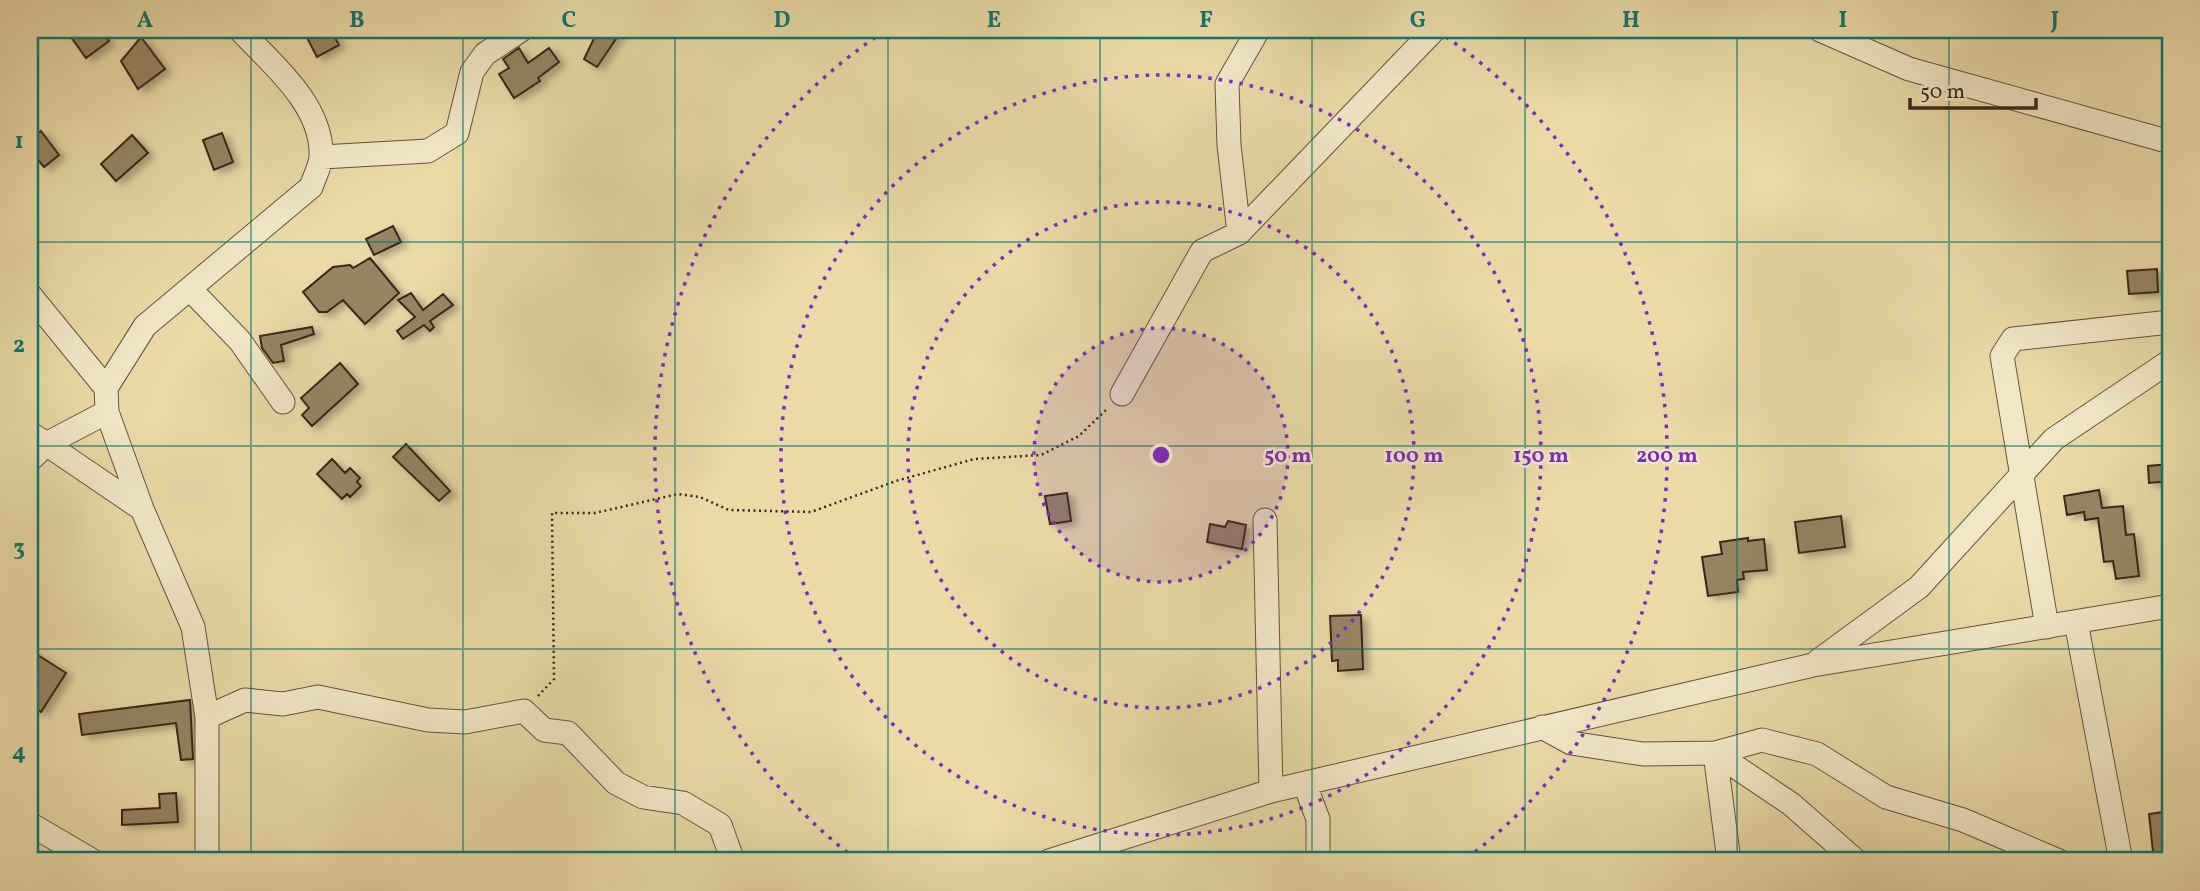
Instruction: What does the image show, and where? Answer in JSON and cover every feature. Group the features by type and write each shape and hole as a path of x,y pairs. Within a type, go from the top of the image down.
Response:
{"street":[{"path":"207,861 207,718 193,627 142,509 107,412 106,388 145,326 310,187 322,157 315,122 297,92 240,30"},
{"path":"322,157 428,150 457,133 472,72 485,54 521,30"},
{"path":"1239,233 1229,145 1227,84 1258,30"},
{"path":"1122,394 1202,251 1239,233 1434,30"},
{"path":"1820,30 1909,69 2170,142"},
{"path":"190,289 240,341 283,402"},
{"path":"30,295 106,388"},
{"path":"2048,626 2002,356 2013,339 2170,322"},
{"path":"1813,665 1919,587 2054,439 2170,361"},
{"path":"30,460 39,438 107,412"},
{"path":"39,438 142,509"},
{"path":"1265,520 1271,791"},
{"path":"1049,861 1271,791 1813,665 2170,606"},
{"path":"2076,622 2121,861"},
{"path":"207,718 245,699 283,704 318,697 441,721 465,722 524,711 544,730 568,733 616,783 643,797 683,803 720,825 733,861"},
{"path":"1542,727 1571,743 1631,752 1715,752 1762,740 1817,754 1886,797 1963,820 2059,861"},
{"path":"1715,752 1729,861"},
{"path":"1715,752 1791,804 1856,861"},
{"path":"1305,785 1318,819 1318,861"},
{"path":"30,824 93,861"}],"path":[{"path":"524,711 554,679 552,513 595,513 678,494 700,496 729,510 811,512 896,481 974,459 1041,455 1079,436 1122,394"}],"building":[{"path":"66,30 101,30 109,41 86,58"},
{"path":"303,30 331,30 339,45 317,57"},
{"path":"598,30 622,30 597,67 584,59"},
{"path":"141,37 165,69 138,89 121,61"},
{"path":"519,48 528,63 549,48 559,62 538,78 540,81 514,98 499,74 509,68 503,59"},
{"path":"41,131 59,155 44,167 30,150 30,140"},
{"path":"222,133 233,162 214,170 203,140"},
{"path":"132,135 148,153 116,181 101,164"},
{"path":"393,226 401,242 374,255 366,239"},
{"path":"370,258 399,293 365,324 343,300 327,312 319,312 303,292 333,267 350,265 353,268"},
{"path":"2157,269 2158,292 2129,294 2127,271"},
{"path":"411,293 423,310 443,294 453,305 430,321 434,327 430,331 424,325 403,339 397,331 415,317 398,300"},
{"path":"312,327 314,334 281,345 284,361 273,363 262,348 260,336"},
{"path":"340,363 358,384 312,426 302,415 309,408 301,398"},
{"path":"406,444 450,491 439,501 393,457"},
{"path":"332,459 345,473 350,468 360,478 357,482 361,486 350,497 347,494 342,499 317,474"},
{"path":"2170,464 2170,481 2149,483 2148,466"},
{"path":"2099,490 2102,508 2123,506 2126,535 2134,534 2139,576 2116,579 2113,561 2104,562 2098,518 2085,520 2084,512 2067,515 2064,496"},
{"path":"1067,493 1071,521 1050,524 1045,496"},
{"path":"1841,516 1845,547 1799,553 1795,522"},
{"path":"1228,521 1246,525 1242,549 1207,542 1210,524 1225,527"},
{"path":"1748,538 1748,541 1764,539 1767,570 1743,572 1744,579 1737,580 1738,592 1708,596 1702,557 1722,554 1720,542"},
{"path":"1361,615 1363,669 1338,671 1338,660 1332,661 1330,616"},
{"path":"30,650 66,673 41,712 30,705"},
{"path":"190,700 193,759 181,760 176,723 82,735 79,714"},
{"path":"176,793 178,822 122,825 122,810 160,808 159,794"},
{"path":"2170,811 2170,861 2154,861 2149,814"}]}
